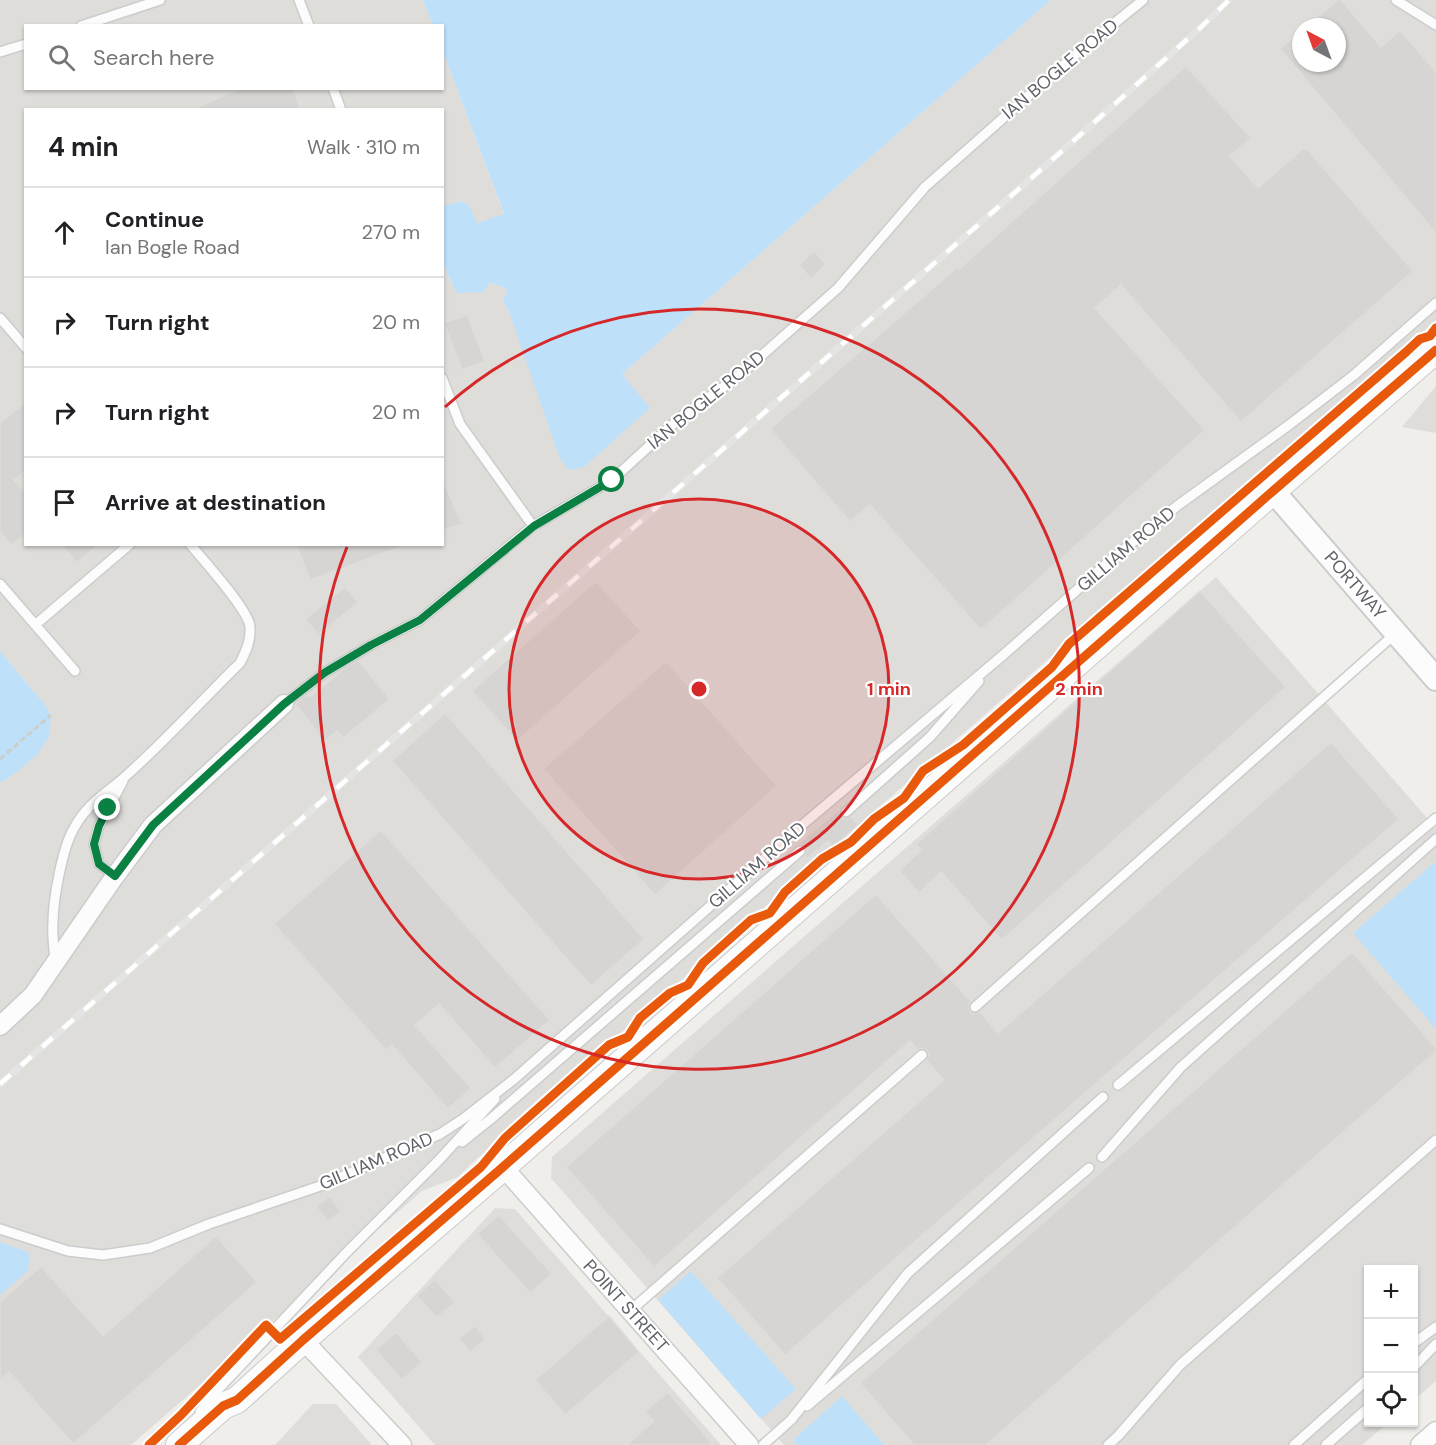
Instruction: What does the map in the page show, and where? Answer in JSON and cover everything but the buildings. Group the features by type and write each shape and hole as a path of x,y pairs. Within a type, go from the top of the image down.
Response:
{"main road":[{"path":"187,1443 234,1410 237,1400 303,1340 504,1167 1436,350"}],"street":[{"name":"PORTWAY","path":"1273,491 1436,679"},
{"name":"IAN BOGLE ROAD","path":"0,1026 33,995 153,825 284,704"},
{"name":"POINT STREET","path":"504,1167 749,1445"},
{"path":"303,1340 402,1445"},
{"path":"1420,1445 1436,1431"}],"lane":[{"path":"87,24 160,0"},
{"path":"299,0 308,24"},
{"name":"IAN BOGLE ROAD","path":"284,704 324,673 420,620 534,526 612,480 682,416 744,372 838,288 925,187 1069,60 1143,0"},
{"path":"1396,0 1436,25"},
{"path":"0,52 24,45"},
{"path":"334,90 340,108"},
{"name":"GILLIAM ROAD","path":"0,1229 68,1251 103,1255 150,1248 209,1224 322,1185 440,1134 513,1080 801,826 1002,656 1112,559 1177,506 1354,375 1436,303"},
{"path":"0,318 24,346"},
{"path":"444,383 460,424 534,526"},
{"path":"35,625 128,546"},
{"path":"56,963 53,923 58,883 66,846 73,830 83,814 100,796 126,776 240,663 249,645 250,625 241,606 192,546"},
{"path":"0,584 75,671"},
{"path":"975,1007 1396,633"},
{"path":"846,812 930,736 1002,656"},
{"path":"115,876 99,864 94,844 99,826 126,776"},
{"path":"1118,1085 1436,818"},
{"path":"1102,1157 1181,1066 1436,839"},
{"path":"438,1160 492,1118 800,851"},
{"path":"630,1311 922,1055"},
{"path":"187,1443 196,1417 212,1396 513,1080"},
{"path":"791,1420 908,1273 1103,1097"},
{"path":"1108,1445 1180,1365 1436,1140"},
{"path":"763,1445 1089,1168"},
{"path":"1418,1340 1436,1327"},
{"path":"1418,1362 1436,1344"},
{"path":"1294,1445 1364,1383"},
{"path":"1326,1445 1364,1412"}],"path":[{"path":"0,759 51,715"}],"shaded area":[{"path":"0,0 423,0 433,24 24,24 24,90 444,90 444,55 504,215 476,223 469,205 463,201 444,206 444,108 24,108 24,546 444,546 444,265 456,293 489,282 507,289 503,300 509,312 622,374 1051,0 1436,0 1436,320 458,1177 422,1191 131,1445 0,1445 0,783 37,754 49,737 46,706 0,651"},
{"path":"1436,386 1436,433 1402,427"},
{"path":"1216,577 1436,828 1436,1381 1418,1397 1418,1265 1364,1265 1364,1427 1383,1427 1362,1445 784,1445 551,1178 552,1157"},
{"path":"495,1208 515,1209 721,1445 435,1445 358,1357"},
{"path":"313,1404 336,1404 372,1445 275,1445"}],"water":[{"path":"423,0 1051,0 622,374 650,408 584,467 568,470 559,456 503,300 507,289 489,282 485,292 456,293 444,265 444,206 462,201 469,205 477,223 504,214 444,55 444,24 433,24"},
{"path":"0,651 51,715 49,737 37,755 0,783"},
{"path":"1436,863 1436,1029 1353,933"},
{"path":"0,1242 30,1253 28,1271 0,1295"},
{"path":"691,1271 796,1389 761,1419 658,1300"},
{"path":"842,1396 884,1445 797,1445 793,1440"}],"railway":[{"path":"0,1084 1070,144 1229,0"}],"cycle path":[{"path":"149,1445 181,1415 266,1325 280,1339 481,1167 505,1138 609,1045 628,1037 640,1018 670,993 688,985 703,963 751,920 770,913 785,892 822,859 851,842 874,819 904,798 923,771 963,745 1052,667 1069,644 1420,339 1430,336 1436,328"},
{"path":"179,1445 223,1406 237,1400 1436,350"}],"route":[{"path":"108,808 99,826 94,844 99,864 115,876 153,825 284,704 324,673 420,620 534,526 612,480"}]}
